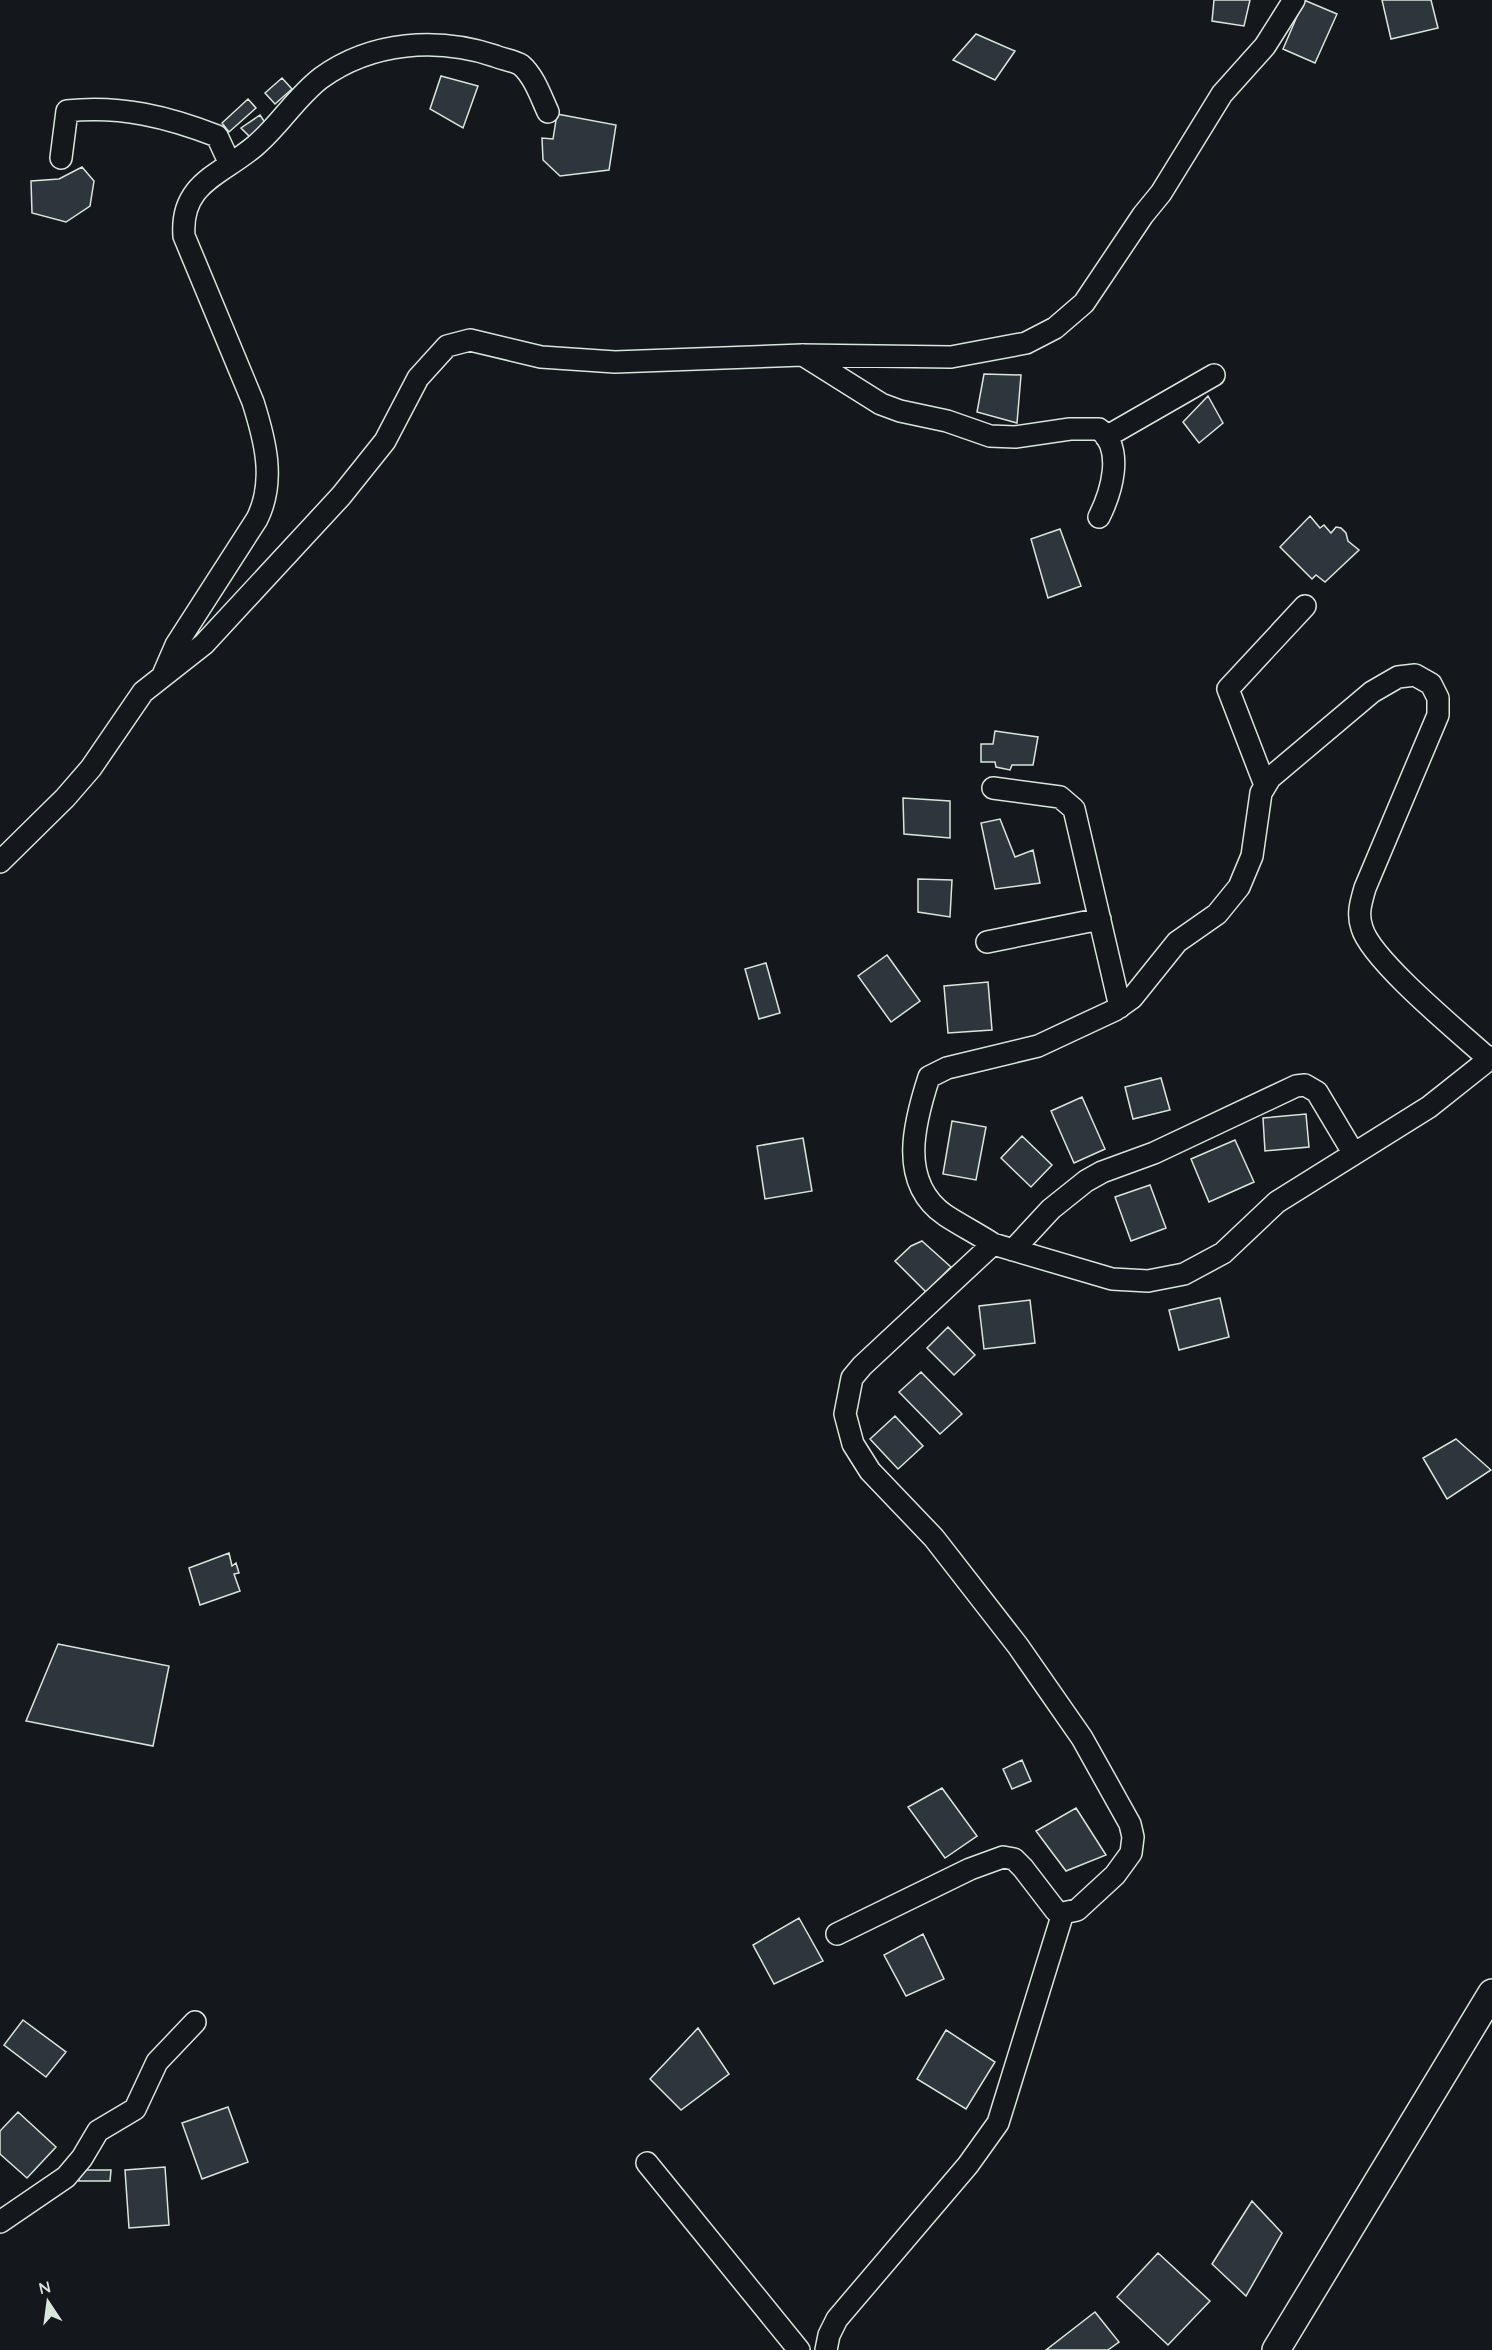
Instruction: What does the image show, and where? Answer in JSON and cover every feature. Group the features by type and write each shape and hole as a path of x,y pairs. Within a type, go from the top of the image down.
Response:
{"main road":[{"path":"1276,2350 1492,1993"}],"street":[{"path":"0,862 65,798 91,768 136,700 162,675 204,644 341,496 385,441 418,378 447,346 462,341 480,341 520,353 583,362 802,355 951,357 977,354 1026,343 1070,318 1084,303 1161,193 1222,94 1265,46 1294,0"},
{"path":"162,675 176,645 257,519 267,490 268,476 264,445 255,410 184,236 184,213 193,194 254,147 309,88 336,69 366,56 415,45 437,43 467,47 520,65 537,87 548,112"},
{"path":"61,158 67,111 95,108 142,112 217,136 230,164"},
{"path":"802,355 881,404 900,411 946,421 978,433 1015,437 1092,427 1102,431 1110,446 1114,471 1106,503 1099,516"},
{"path":"1106,437 1214,375"},
{"path":"1265,785 1228,688 1305,606"},
{"path":"1415,675 1431,684 1439,707 1436,722 1424,744 1365,888 1359,915 1364,935 1380,957 1490,1058 1429,1107 1277,1202 1223,1253 1184,1274 1148,1281 1112,1279 1003,1247 944,1214 923,1191 916,1173 914,1136 929,1077 947,1068 1038,1046 1120,1007 1140,991 1177,942 1217,914 1233,896 1252,856 1259,802 1265,785 1382,684 1398,677 1415,675"},
{"path":"993,788 1055,796 1071,805 1076,816 1120,1007"},
{"path":"987,942 1100,919"},
{"path":"837,1934 970,1869 1003,1857 1014,1859 1023,1868 1050,1904 1063,1913 1077,1910 1125,1862 1133,1845 1130,1824 1083,1738 1018,1646 934,1538 870,1471 853,1444 845,1414 852,1378 862,1366 1003,1247 1086,1181 1102,1172 1154,1153 1296,1086 1305,1085 1317,1092 1354,1154"},
{"path":"826,2350 829,2335 837,2319 968,2165 998,2123 1063,1913"},
{"path":"0,2222 66,2177 82,2158 98,2131 135,2109 157,2062 195,2022"},
{"path":"647,2163 799,2350"}],"building":[{"path":"1214,0 1250,0 1244,26 1212,21"},
{"path":"1304,0 1337,14 1315,63 1283,49"},
{"path":"1382,0 1431,0 1438,28 1391,39"},
{"path":"976,34 1015,51 995,80 953,60"},
{"path":"441,76 478,86 463,128 430,109"},
{"path":"282,78 292,89 275,104 265,93"},
{"path":"248,99 256,108 229,132 222,123"},
{"path":"557,114 616,125 609,170 560,176 543,160 542,138 553,139"},
{"path":"260,115 268,127 253,140 241,128"},
{"path":"82,167 94,181 90,206 66,222 32,213 31,181 59,179"},
{"path":"984,374 1021,375 1017,423 977,412"},
{"path":"1208,396 1223,423 1199,443 1183,422"},
{"path":"1310,516 1320,528 1324,525 1331,533 1336,527 1341,528 1346,533 1348,541 1359,550 1325,582 1316,575 1312,579 1280,547"},
{"path":"1060,529 1081,586 1048,598 1031,539"},
{"path":"995,731 1038,737 1033,765 1012,765 1010,770 996,767 995,762 981,762 981,744 993,744"},
{"path":"903,798 950,801 950,838 904,834"},
{"path":"1000,819 1015,857 1033,850 1040,883 995,889 981,823"},
{"path":"918,879 952,880 950,917 918,912"},
{"path":"887,955 920,1001 891,1022 858,976"},
{"path":"766,963 780,1013 759,1019 745,969"},
{"path":"988,982 992,1030 948,1033 944,986"},
{"path":"1161,1078 1170,1110 1133,1119 1125,1087"},
{"path":"1082,1097 1105,1149 1074,1163 1051,1111"},
{"path":"1306,1114 1309,1147 1265,1151 1263,1118"},
{"path":"952,1121 986,1127 976,1180 943,1174"},
{"path":"1022,1136 1052,1165 1031,1187 1001,1158"},
{"path":"803,1138 812,1191 765,1199 757,1146"},
{"path":"1235,1140 1254,1182 1209,1202 1191,1159"},
{"path":"1150,1185 1166,1228 1131,1241 1115,1197"},
{"path":"922,1241 951,1267 926,1292 895,1261 911,1246"},
{"path":"1220,1298 1229,1337 1179,1350 1169,1310"},
{"path":"1030,1300 1035,1343 984,1349 979,1306"},
{"path":"948,1327 975,1355 954,1375 927,1348"},
{"path":"921,1372 962,1414 940,1434 899,1392"},
{"path":"895,1416 923,1446 898,1469 870,1439"},
{"path":"1456,1439 1491,1470 1447,1499 1423,1458"},
{"path":"229,1553 232,1566 236,1563 239,1573 234,1574 240,1591 200,1605 189,1568"},
{"path":"58,1644 169,1666 153,1746 26,1721"},
{"path":"1022,1760 1031,1781 1012,1789 1003,1769"},
{"path":"942,1788 977,1836 945,1858 908,1807"},
{"path":"1076,1808 1106,1855 1066,1871 1036,1831"},
{"path":"799,1918 823,1961 774,1984 753,1945"},
{"path":"923,1934 944,1979 906,1996 884,1955"},
{"path":"23,2020 66,2052 46,2077 4,2045"},
{"path":"698,2028 729,2074 681,2110 650,2079"},
{"path":"946,2030 995,2062 966,2109 917,2079"},
{"path":"228,2107 248,2162 202,2179 182,2123"},
{"path":"18,2112 56,2147 27,2178 0,2154 0,2131"},
{"path":"165,2167 169,2225 129,2228 125,2170"},
{"path":"79,2170 111,2170 110,2181 79,2181"},
{"path":"1252,2201 1282,2233 1246,2296 1212,2264"},
{"path":"1158,2253 1210,2301 1168,2345 1117,2297"},
{"path":"1095,2312 1119,2342 1108,2350 1046,2350"}]}
